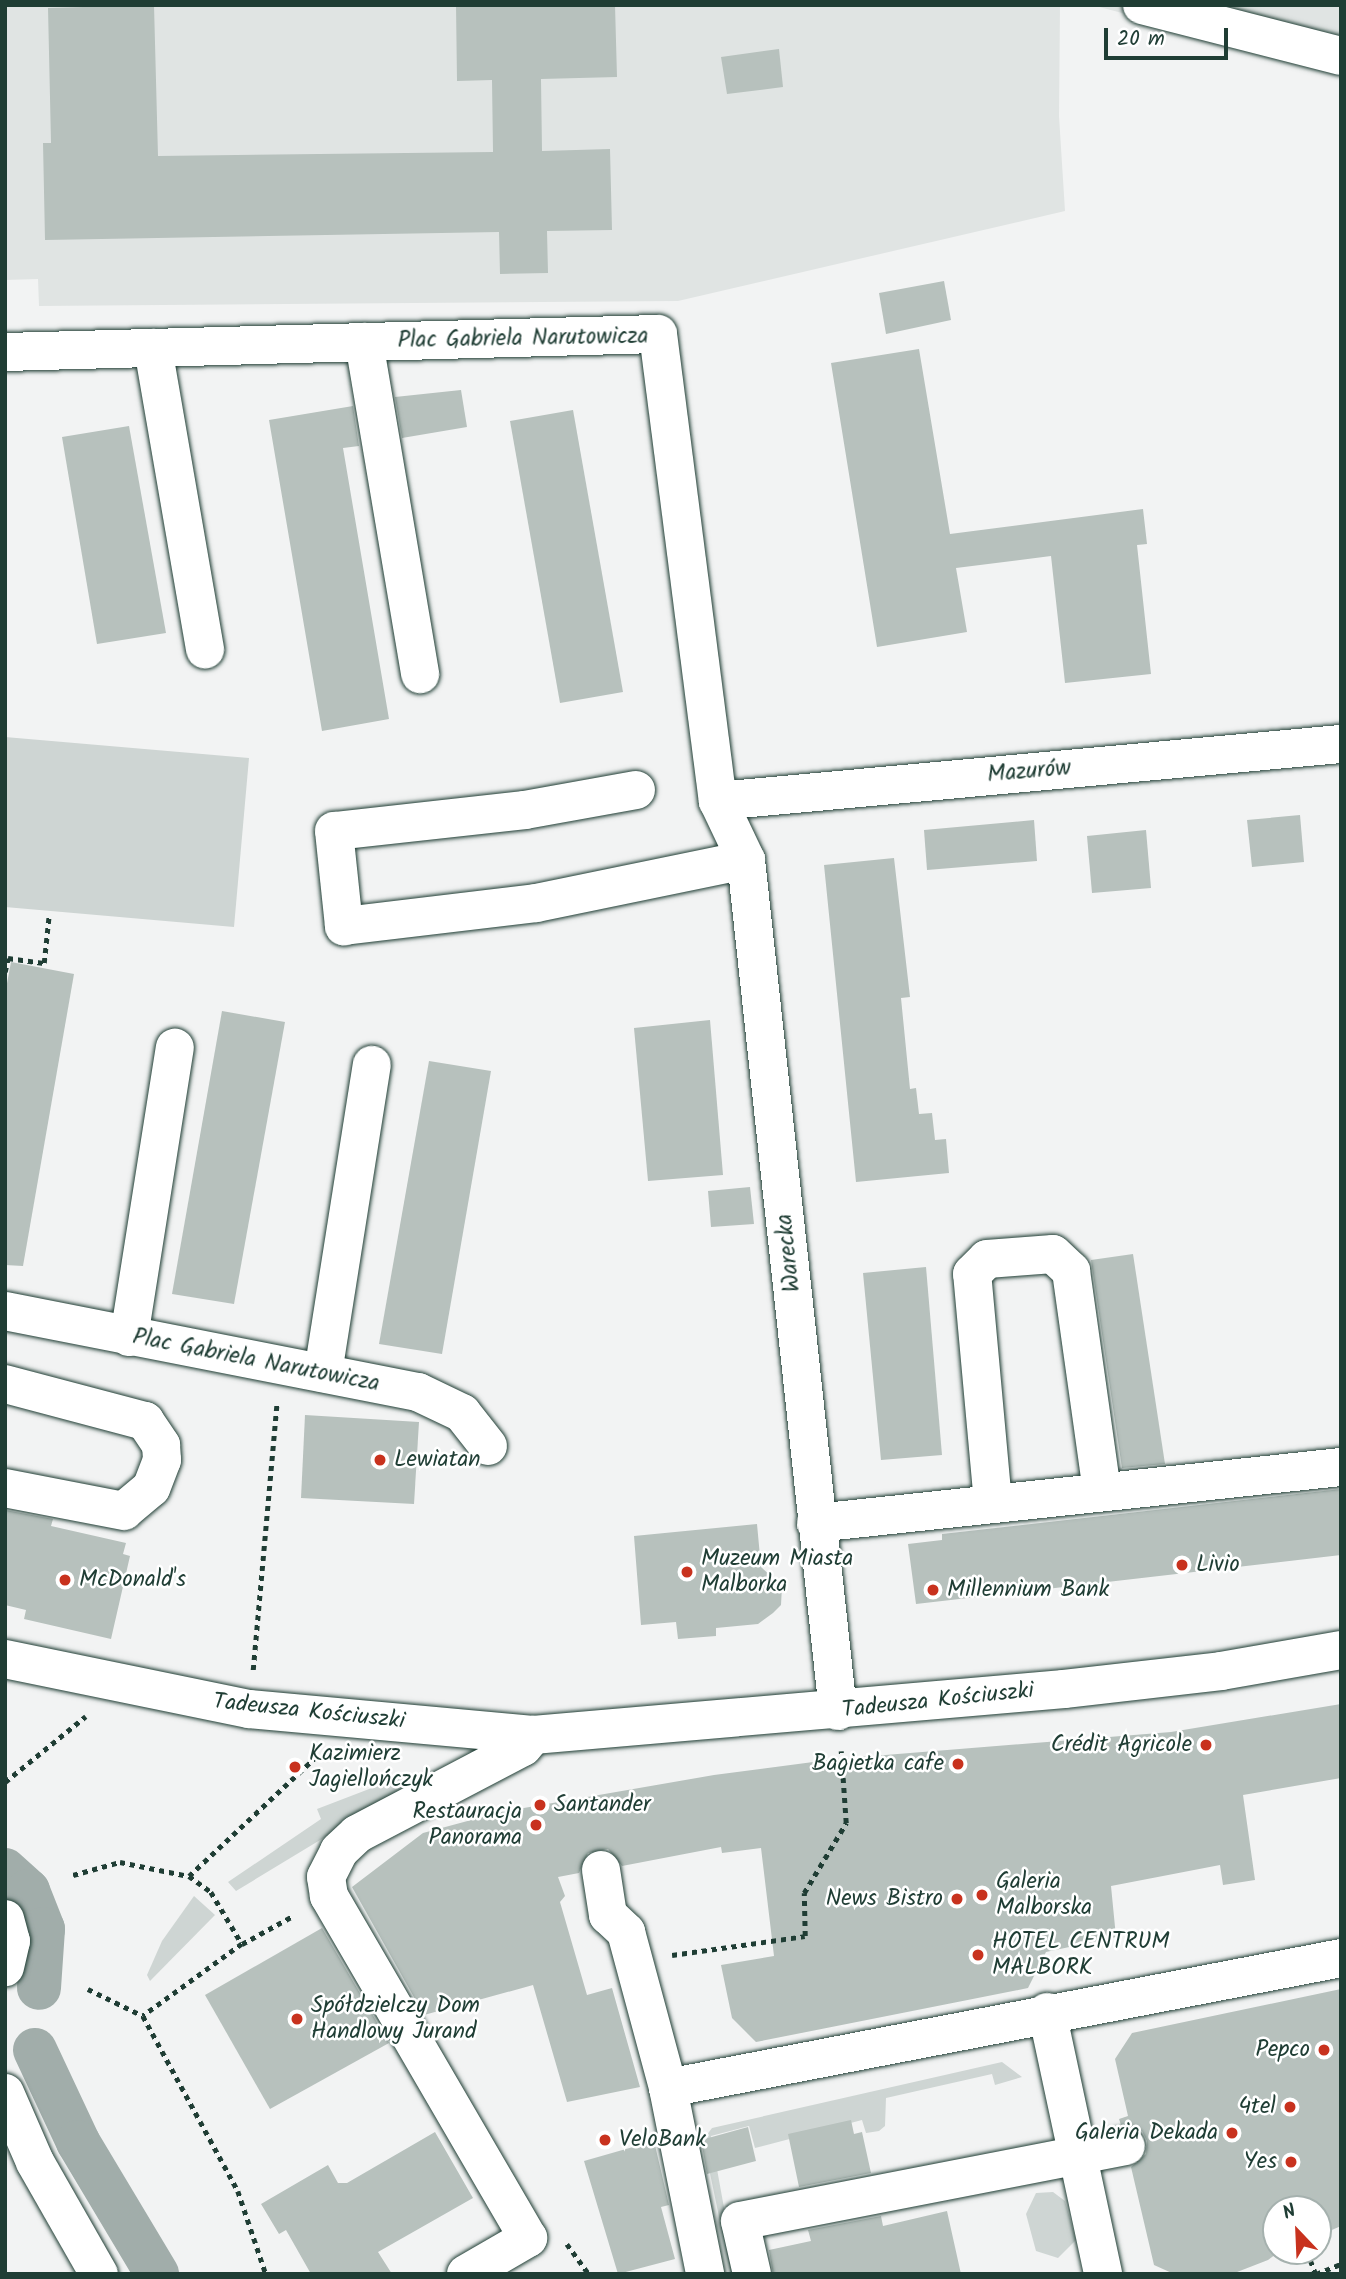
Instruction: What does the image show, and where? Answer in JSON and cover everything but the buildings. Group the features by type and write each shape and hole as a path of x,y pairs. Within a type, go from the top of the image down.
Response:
{"street":[{"path":"1142,5 1341,56"},
{"name":"Plac Gabriela Narutowicza","path":"5,352 658,334 718,801"},
{"path":"364,342 419,674"},
{"path":"153,348 205,650"},
{"name":"Mazurów","path":"718,801 1341,744"},
{"path":"636,790 525,810 334,831 344,926 536,903 746,860"},
{"name":"Warecka","path":"718,801 746,860 838,1711"},
{"path":"129,1337 175,1048"},
{"path":"323,1373 372,1065"},
{"path":"993,1503 972,1274 986,1259 1053,1254 1071,1271 1102,1491"},
{"name":"Plac Gabriela Narutowicza","path":"5,1311 323,1373 431,1398 462,1413 488,1446"},
{"path":"5,1384 145,1421 162,1445 162,1460 150,1488 124,1511 5,1488"},
{"path":"816,1523 1341,1467"},
{"name":"Tadeusza Kościuszki","path":"5,1659 249,1709 533,1735 838,1711 1207,1673 1341,1650"},
{"path":"466,2274 528,2238 329,1896 328,1869 357,1834 523,1747 533,1735"},
{"path":"601,1870 608,1914 626,1932 668,2088 705,2274"},
{"path":"5,1919 11,1941 5,1967"},
{"path":"668,2088 1047,2012 1341,1958"},
{"path":"1047,2012 1103,2274"},
{"path":"5,2093 35,2162 99,2274"},
{"path":"752,2274 740,2221 1126,2146"}],"path":[{"path":"5,972 8,958 44,963 49,915"},
{"path":"249,1709 281,1365"},
{"path":"5,1782 95,1708"},
{"path":"634,1961 805,1936 804,1893 846,1822 838,1711"},
{"path":"189,1876 318,1755"},
{"path":"73,1875 120,1862 189,1876 211,1892 242,1944"},
{"path":"143,2016 242,1944 329,1896"},
{"path":"88,1989 143,2016 238,2191 266,2274"},
{"path":"1316,2274 1341,2264"}],"shaded area":[{"path":"5,5 1060,5 1059,116 1065,211 678,301 39,306 38,279 5,280"},
{"path":"1092,5 1341,5 1341,74 1182,29"},
{"path":"5,737 249,758 234,927 5,907"},
{"path":"403,1776 416,1782 236,1891 228,1882 321,1819 317,1809"},
{"path":"194,1896 215,1915 150,1981 147,1975 162,1941"},
{"path":"1002,2062 1022,2077 995,2085 992,2074 886,2098 885,2126 879,2131 866,2133 862,2120 755,2148 749,2126 711,2136 736,2274 731,2274 703,2140 712,2128"},
{"path":"1053,2192 1065,2201 1076,2240 1058,2258 1036,2251 1026,2214 1036,2193"}],"waterway":[{"path":"5,1870 28,1891 43,1929 39,1988"},
{"path":"35,2050 78,2142 157,2274"}],"place":[{"name":"Lewiatan","path":"380,1460"},
{"name":"Livio","path":"1182,1565"},
{"name":"Muzeum Miasta Malborka","path":"687,1572"},
{"name":"McDonald's","path":"65,1580"},
{"name":"Millennium Bank","path":"933,1590"},
{"name":"Crédit Agricole","path":"1206,1745"},
{"name":"Bagietka cafe","path":"958,1764"},
{"name":"Kazimierz Jagiellończyk","path":"295,1767"},
{"name":"Santander","path":"540,1805"},
{"name":"Restauracja Panorama","path":"536,1825"},
{"name":"Galeria Malborska","path":"982,1895"},
{"name":"News Bistro","path":"957,1899"},
{"name":"HOTEL CENTRUM MALBORK","path":"978,1955"},
{"name":"Spółdzielczy Dom Handlowy Jurand","path":"297,2019"},
{"name":"Pepco","path":"1324,2050"},
{"name":"4tel","path":"1290,2107"},
{"name":"Galeria Dekada","path":"1232,2133"},
{"name":"VeloBank","path":"605,2140"},
{"name":"Yes","path":"1291,2162"}]}
